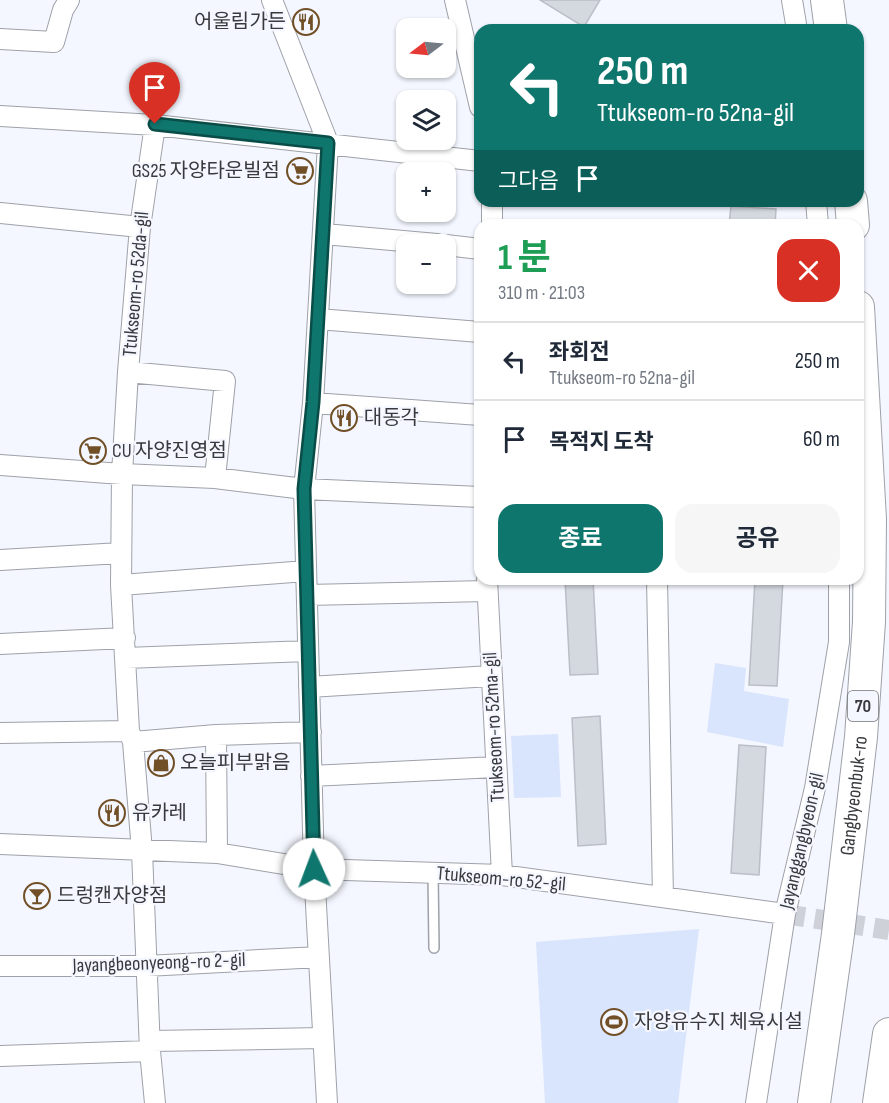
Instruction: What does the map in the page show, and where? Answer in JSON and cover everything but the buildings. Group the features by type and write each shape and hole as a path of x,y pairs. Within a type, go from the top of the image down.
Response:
{"highway":[{"path":"827,0 830,24"},
{"name":"Gangbyeonbuk-ro","path":"814,1103 838,934 861,737 869,622 870,519 864,413"},
{"path":"879,1103 889,1034"}],"street":[{"path":"0,39 54,42 63,10 69,0"},
{"path":"272,0 328,143 313,402 304,489 314,869 327,1103"},
{"path":"455,0 474,81"},
{"path":"792,0 796,24"},
{"path":"0,116 155,124 474,160"},
{"name":"Ttukseom-ro 52da-gil","path":"154,1103 142,850 131,736 121,553 122,474 128,372 140,227 155,124"},
{"path":"0,213 140,227"},
{"path":"324,234 396,240"},
{"path":"456,246 474,248"},
{"path":"318,319 474,332"},
{"name":"Ttukseom-ro 52da-gil","path":"128,372 225,381 215,478"},
{"path":"313,402 474,415"},
{"path":"0,465 215,478 304,489 474,497"},
{"path":"0,560 121,553"},
{"path":"121,585 306,571"},
{"path":"307,596 487,585"},
{"name":"Ttukseom-ro 52ma-gil","path":"487,585 502,875"},
{"path":"657,585 663,897"},
{"name":"Jayanggangbyeon-gil","path":"756,1103 785,914 815,788 839,642 839,585"},
{"path":"0,644 125,638"},
{"path":"126,658 308,651"},
{"path":"309,687 491,676"},
{"path":"0,733 131,736 311,732"},
{"path":"216,735 217,853"},
{"path":"311,776 496,767"},
{"name":"Ttukseom-ro 52-gil","path":"0,844 217,853 314,869 502,875 785,914"},
{"name":"Jayangbeonyeong-ro 2-gil","path":"0,966 146,966 319,957"},
{"path":"0,1056 323,1038"}],"lane":[{"path":"434,873 434,948"}],"shaded area":[{"path":"715,663 746,668 744,691 789,699 783,747 707,732"},
{"path":"558,734 561,797 514,798 511,736"},
{"name":"자양유수지 체육시설","path":"699,929 678,1103 545,1103 536,942"}],"tunnel":[{"path":"785,914 889,930"}],"place":[{"name":"어울림가든","path":"306,22"},
{"name":"GS25 자양타운빌점","path":"300,171"},
{"name":"대동각","path":"344,418"},
{"name":"CU 자양진영점","path":"93,451"},
{"name":"오늘피부맑음","path":"161,763"},
{"name":"유카레","path":"112,813"},
{"name":"드렁캔자양점","path":"37,896"},
{"name":"자양유수지 체육시설","path":"614,1022"}],"route":[{"path":"155,124 328,143 313,402 304,489 314,869"}]}
